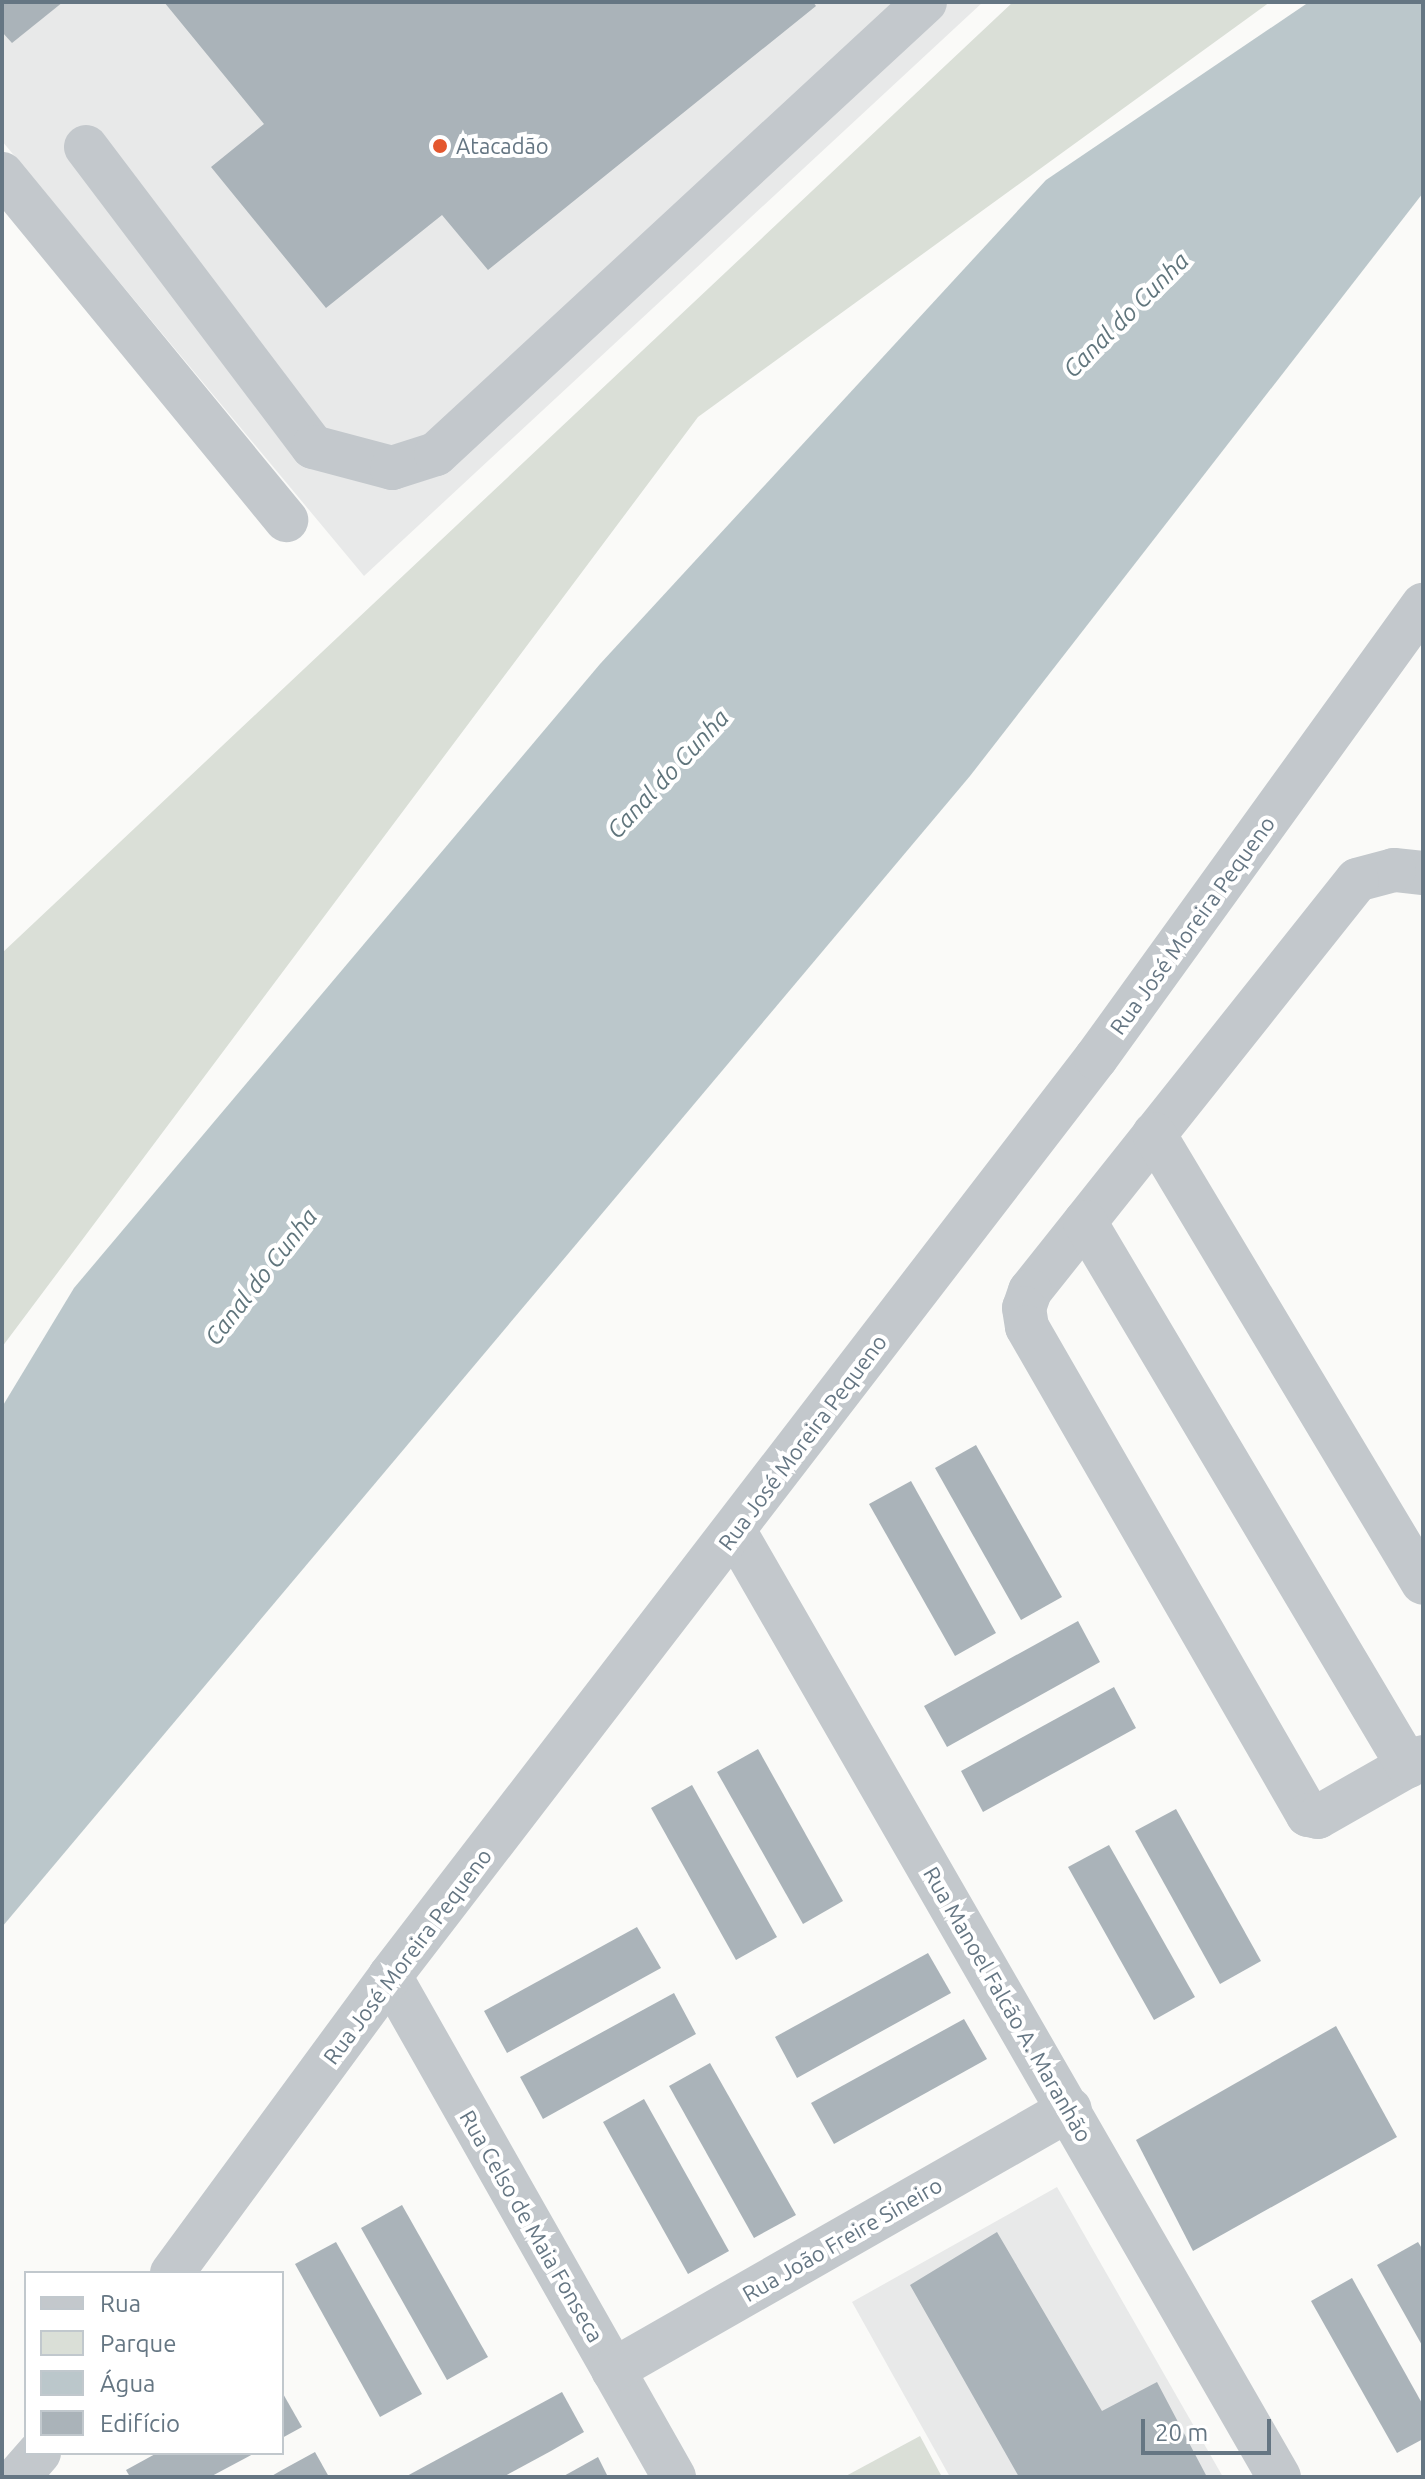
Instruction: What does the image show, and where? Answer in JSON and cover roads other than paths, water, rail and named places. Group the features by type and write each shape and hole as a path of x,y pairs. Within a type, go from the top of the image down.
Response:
{"street":[{"path":"86,147 313,447 392,468 436,454 925,2"},
{"path":"2,174 286,520"},
{"name":"Rua José Moreira Pequeno","path":"173,2271 390,1976 735,1532 1096,1058 1423,605"},
{"path":"1085,1222 1416,1762 1318,1817 1308,1815 1027,1327 1030,1291 1357,880 1394,870 1423,873"},
{"path":"1154,1134 1423,1583"},
{"name":"Rua Manoel Falcão A. Maranhão","path":"735,1532 1070,2109 1279,2477"},
{"name":"Rua Celso de Maia Fonseca","path":"390,1976 674,2477"},
{"name":"Rua João Freire Sineiro","path":"613,2370 1070,2109"},
{"path":"18,2477 37,2455"},
{"path":"47,2455 60,2477"}],"water":[{"name":"Canal do Cunha","path":"1309,2 1423,2 1423,193 970,776 2,1927 2,1407 74,1288 600,664 1046,180"}],"place":[{"name":"Atacadão","path":"440,146"}]}
